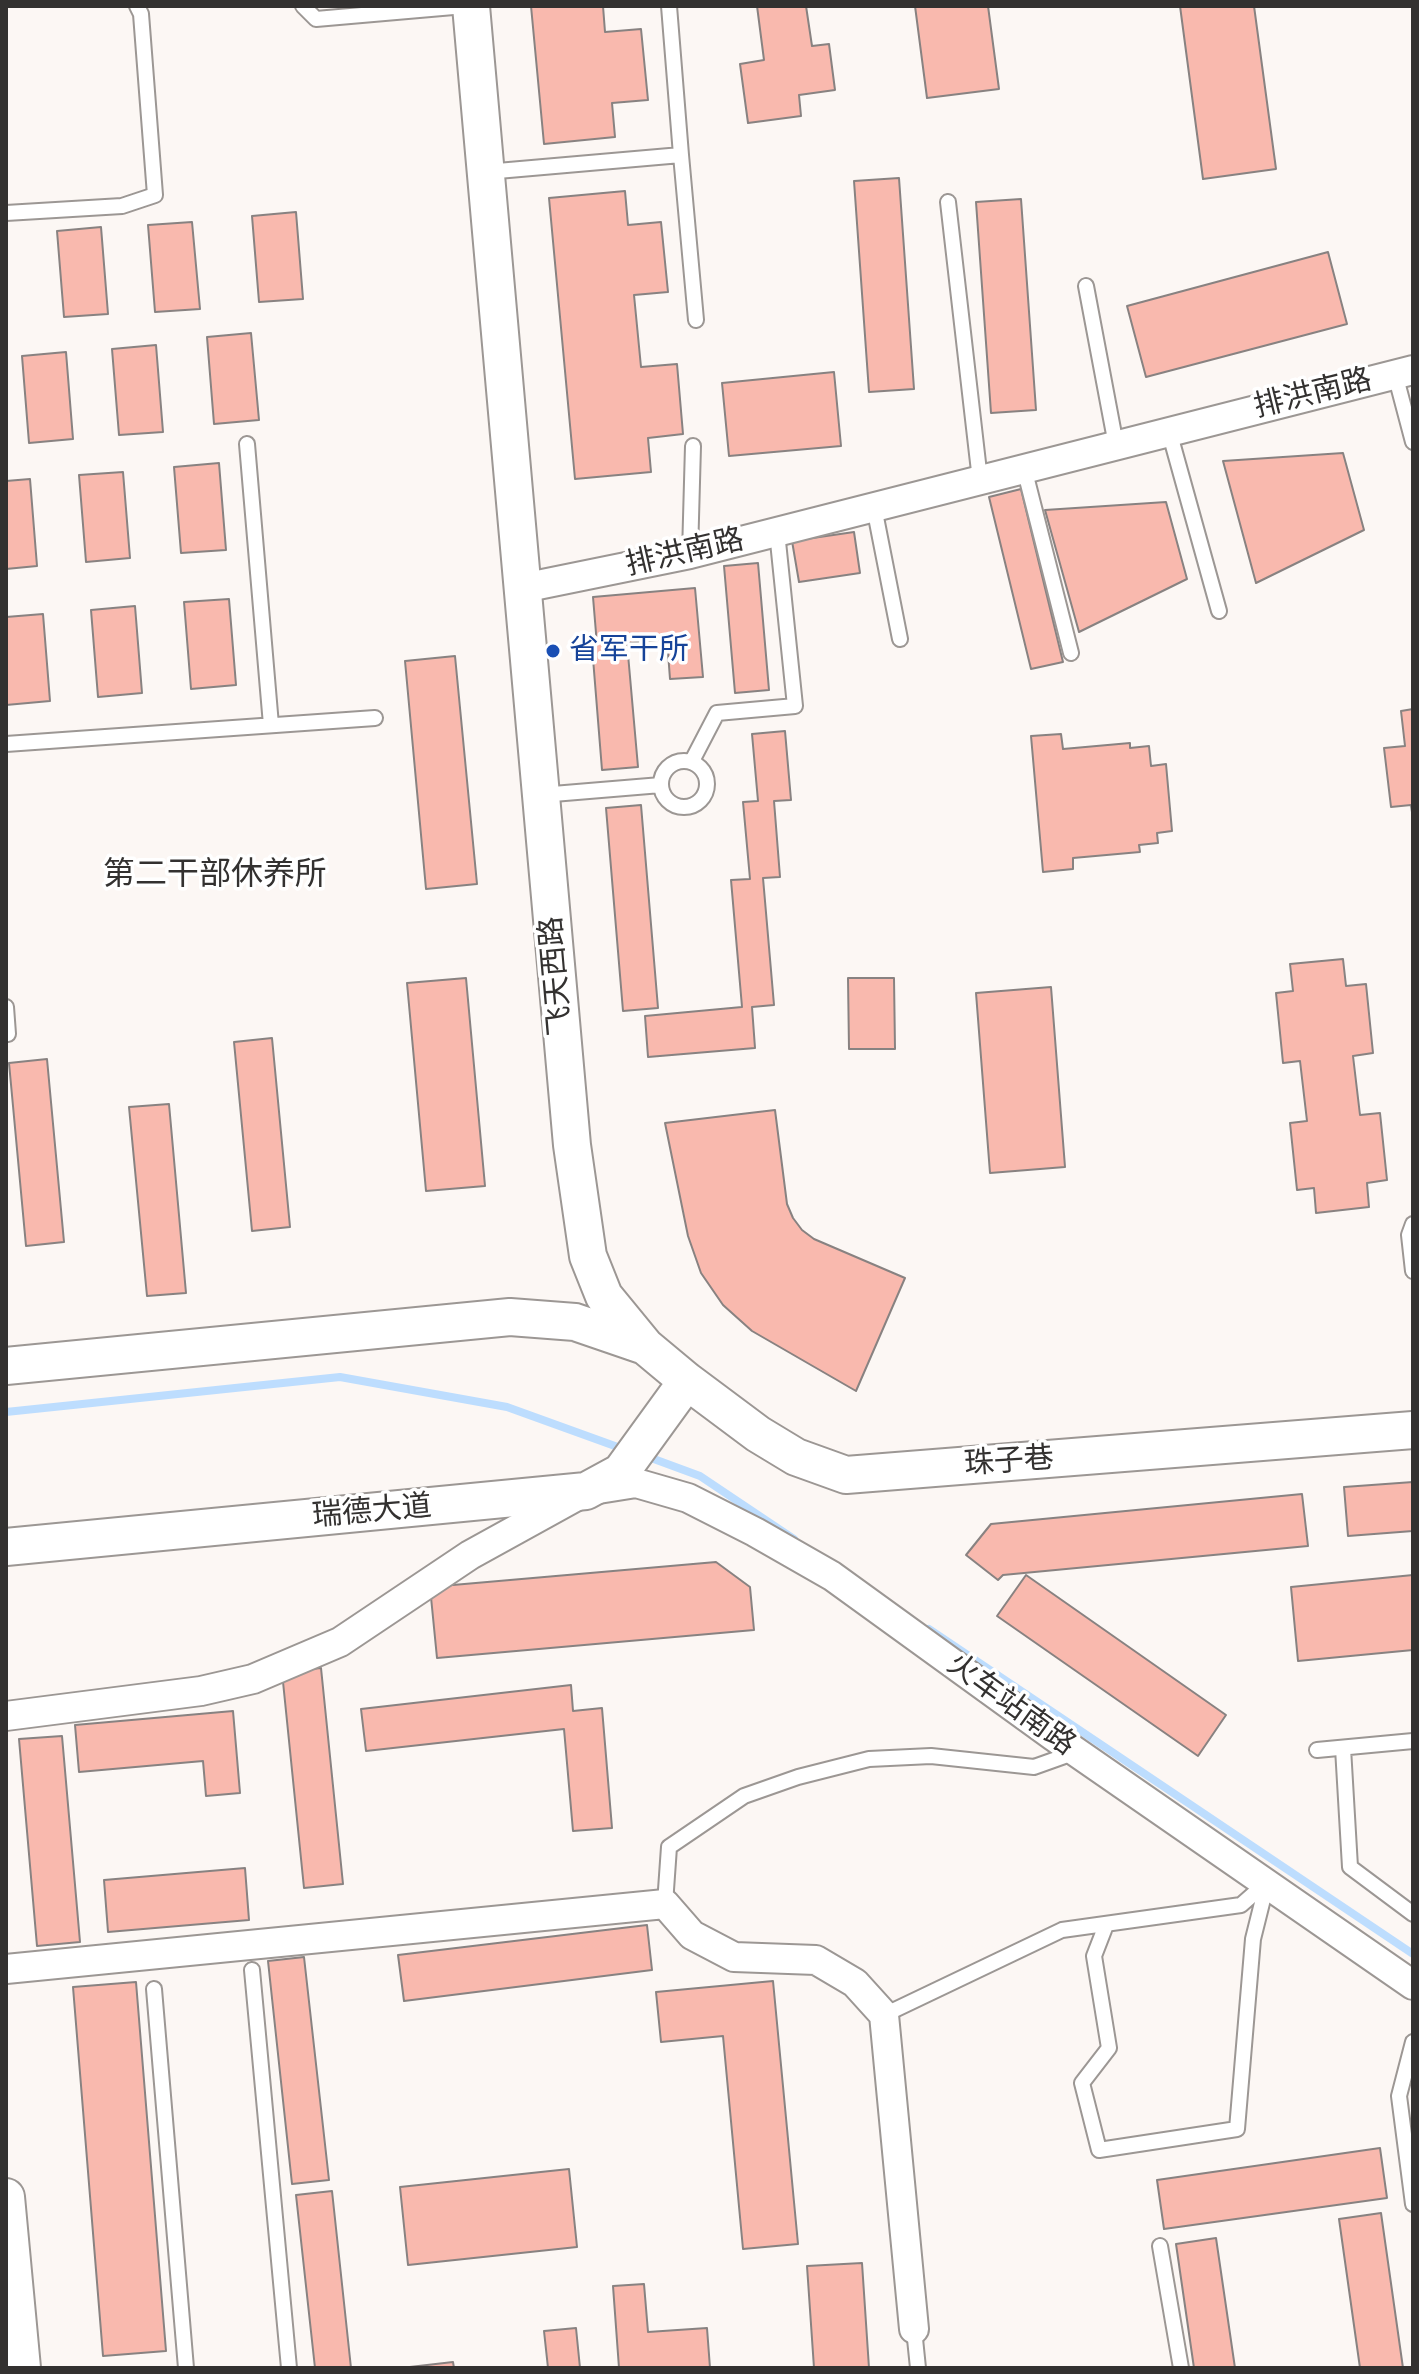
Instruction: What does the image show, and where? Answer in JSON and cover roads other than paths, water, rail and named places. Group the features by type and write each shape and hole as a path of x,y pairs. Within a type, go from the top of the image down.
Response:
{"street":[{"path":"468,6 523,588"},
{"name":"排洪南路","path":"523,588 690,554 1404,372"},
{"name":"飞天西路","path":"523,588 572,1145 588,1256 604,1296 645,1346"},
{"path":"6,1366 510,1317 575,1322 645,1346"},
{"name":"珠子巷","path":"645,1346 758,1434 796,1457 846,1475 1413,1430"},
{"name":"瑞德大道","path":"6,1547 586,1491 621,1472 687,1381"},
{"name":"火车站南路","path":"6,1716 201,1691 253,1679 340,1642 470,1555 586,1491 636,1483 688,1498 832,1576 1077,1752 1413,1985"},
{"path":"6,1969 665,1904 692,1935 734,1957 816,1960 855,1983 884,2015 914,2329"},
{"path":"6,2197 9,2256 22,2368"}],"lane":[{"path":"6,213 122,206 155,195 141,14 137,6"},
{"path":"303,6 316,19 468,6"},
{"path":"669,6 696,320"},
{"path":"486,172 681,155"},
{"path":"948,202 980,480"},
{"path":"1086,286 1116,445"},
{"path":"1404,372 1413,442"},
{"path":"1169,431 1219,611"},
{"path":"247,444 271,725"},
{"path":"690,554 693,446"},
{"path":"1024,468 1071,653"},
{"path":"874,507 900,639"},
{"path":"692,761 717,713 795,706 777,532"},
{"path":"6,744 375,718"},
{"path":"692,761 705,773 708,782 702,799 686,807 669,801 661,785 667,768 674,763 692,761"},
{"path":"541,795 661,785"},
{"path":"6,1007 6,1034"},
{"path":"1413,1224 1409,1235 1413,1271"},
{"path":"1317,1750 1413,1741"},
{"path":"1343,1748 1350,1867 1413,1914"},
{"path":"665,1904 669,1847 744,1796 798,1777 869,1759 931,1756 1034,1767 1077,1752"},
{"path":"884,2015 1062,1930 1241,1905 1267,1883"},
{"path":"1106,1925 1094,1956 1109,2048 1082,2083 1099,2150 1237,2129 1253,1939 1267,1883"},
{"path":"252,1970 289,2368"},
{"path":"154,1989 186,2368"},
{"path":"1413,2042 1399,2096 1413,2204"},
{"path":"1160,2246 1181,2368"},
{"path":"914,2329 918,2368"}],"waterway":[{"path":"6,1412 340,1377 507,1407 626,1450"},
{"path":"643,1455 700,1476 794,1539"},
{"path":"929,1629 1413,1954"}],"place":[{"name":"省军干所","path":"553,651"}],"district":[{"name":"第二干部休养所","path":"215,875"}]}
